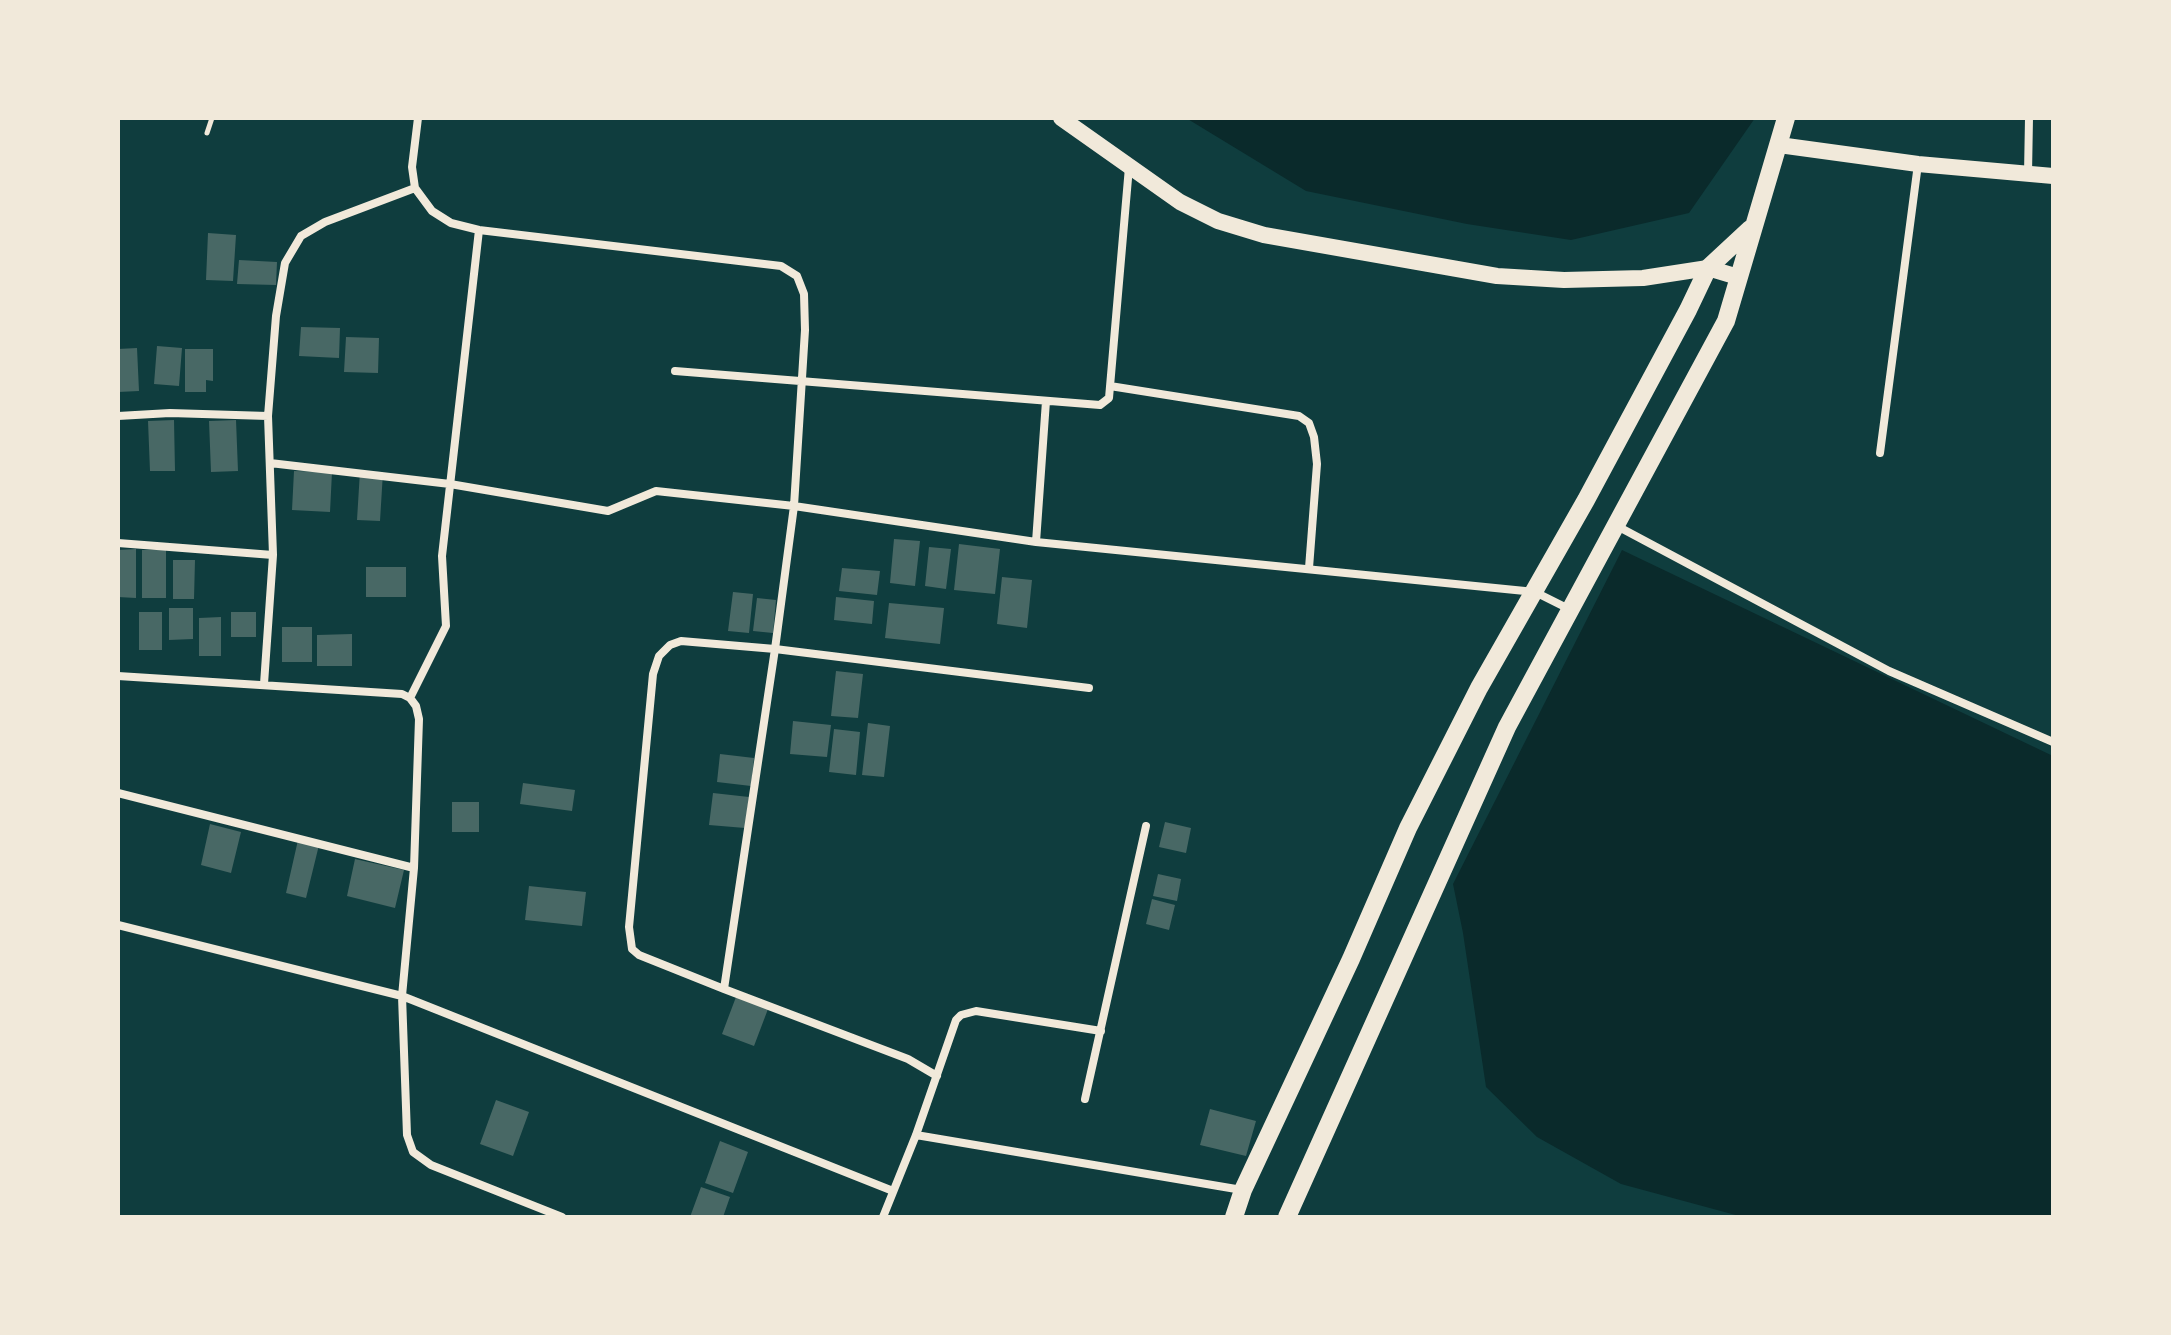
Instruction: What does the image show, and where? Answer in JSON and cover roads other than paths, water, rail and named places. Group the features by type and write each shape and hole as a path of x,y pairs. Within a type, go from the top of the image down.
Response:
{"main road":[{"path":"1061,118 1180,202 1218,221 1264,235 1497,276 1564,280 1643,278 1708,268 1738,277"},
{"path":"1287,1217 1507,727 1726,321 1786,118"},
{"path":"1779,145 1918,164 2053,176"},
{"path":"1234,1217 1243,1190 1351,959 1408,828 1479,688 1535,592 1708,268 1752,227"}],"street":[{"path":"418,118 412,167 415,188 432,211 451,223 479,230 781,266 797,276 804,294 805,330 794,506 724,989"},
{"path":"2028,174 2029,118"},
{"path":"1880,453 1918,164"},
{"path":"675,371 1100,405 1109,398 1129,167"},
{"path":"264,684 273,555 268,416 276,316 285,263 301,236 325,222 415,188"},
{"path":"410,698 446,626 442,556 479,230"},
{"path":"1110,386 1299,416 1309,423 1317,464 1309,568"},
{"path":"1036,542 1046,401"},
{"path":"118,416 170,413 268,416"},
{"path":"270,463 450,484 608,511 656,491 794,506 1036,542 1535,592 1570,610"},
{"path":"1617,526 1889,671 2053,742"},
{"path":"118,543 273,555"},
{"path":"937,1076 908,1059 724,989 639,955 632,949 629,938 653,674 659,656 670,645 681,641 775,649 1089,688"},
{"path":"118,676 402,694 410,698 419,719 414,868 402,996 407,1135 413,1152 431,1165 562,1217"},
{"path":"118,793 414,868"},
{"path":"1085,1099 1146,826"},
{"path":"118,925 402,996 893,1191"},
{"path":"883,1217 916,1135 956,1020 967,1012 976,1011 1101,1031"},
{"path":"916,1135 1243,1190"}],"lane":[{"path":"207,133 212,118"}],"water":[{"path":"1186,118 1755,118 1689,213 1571,240 1467,224 1306,191"},
{"path":"1622,550 2053,756 2053,1217 1743,1217 1621,1184 1537,1137 1486,1087 1453,884"}]}
